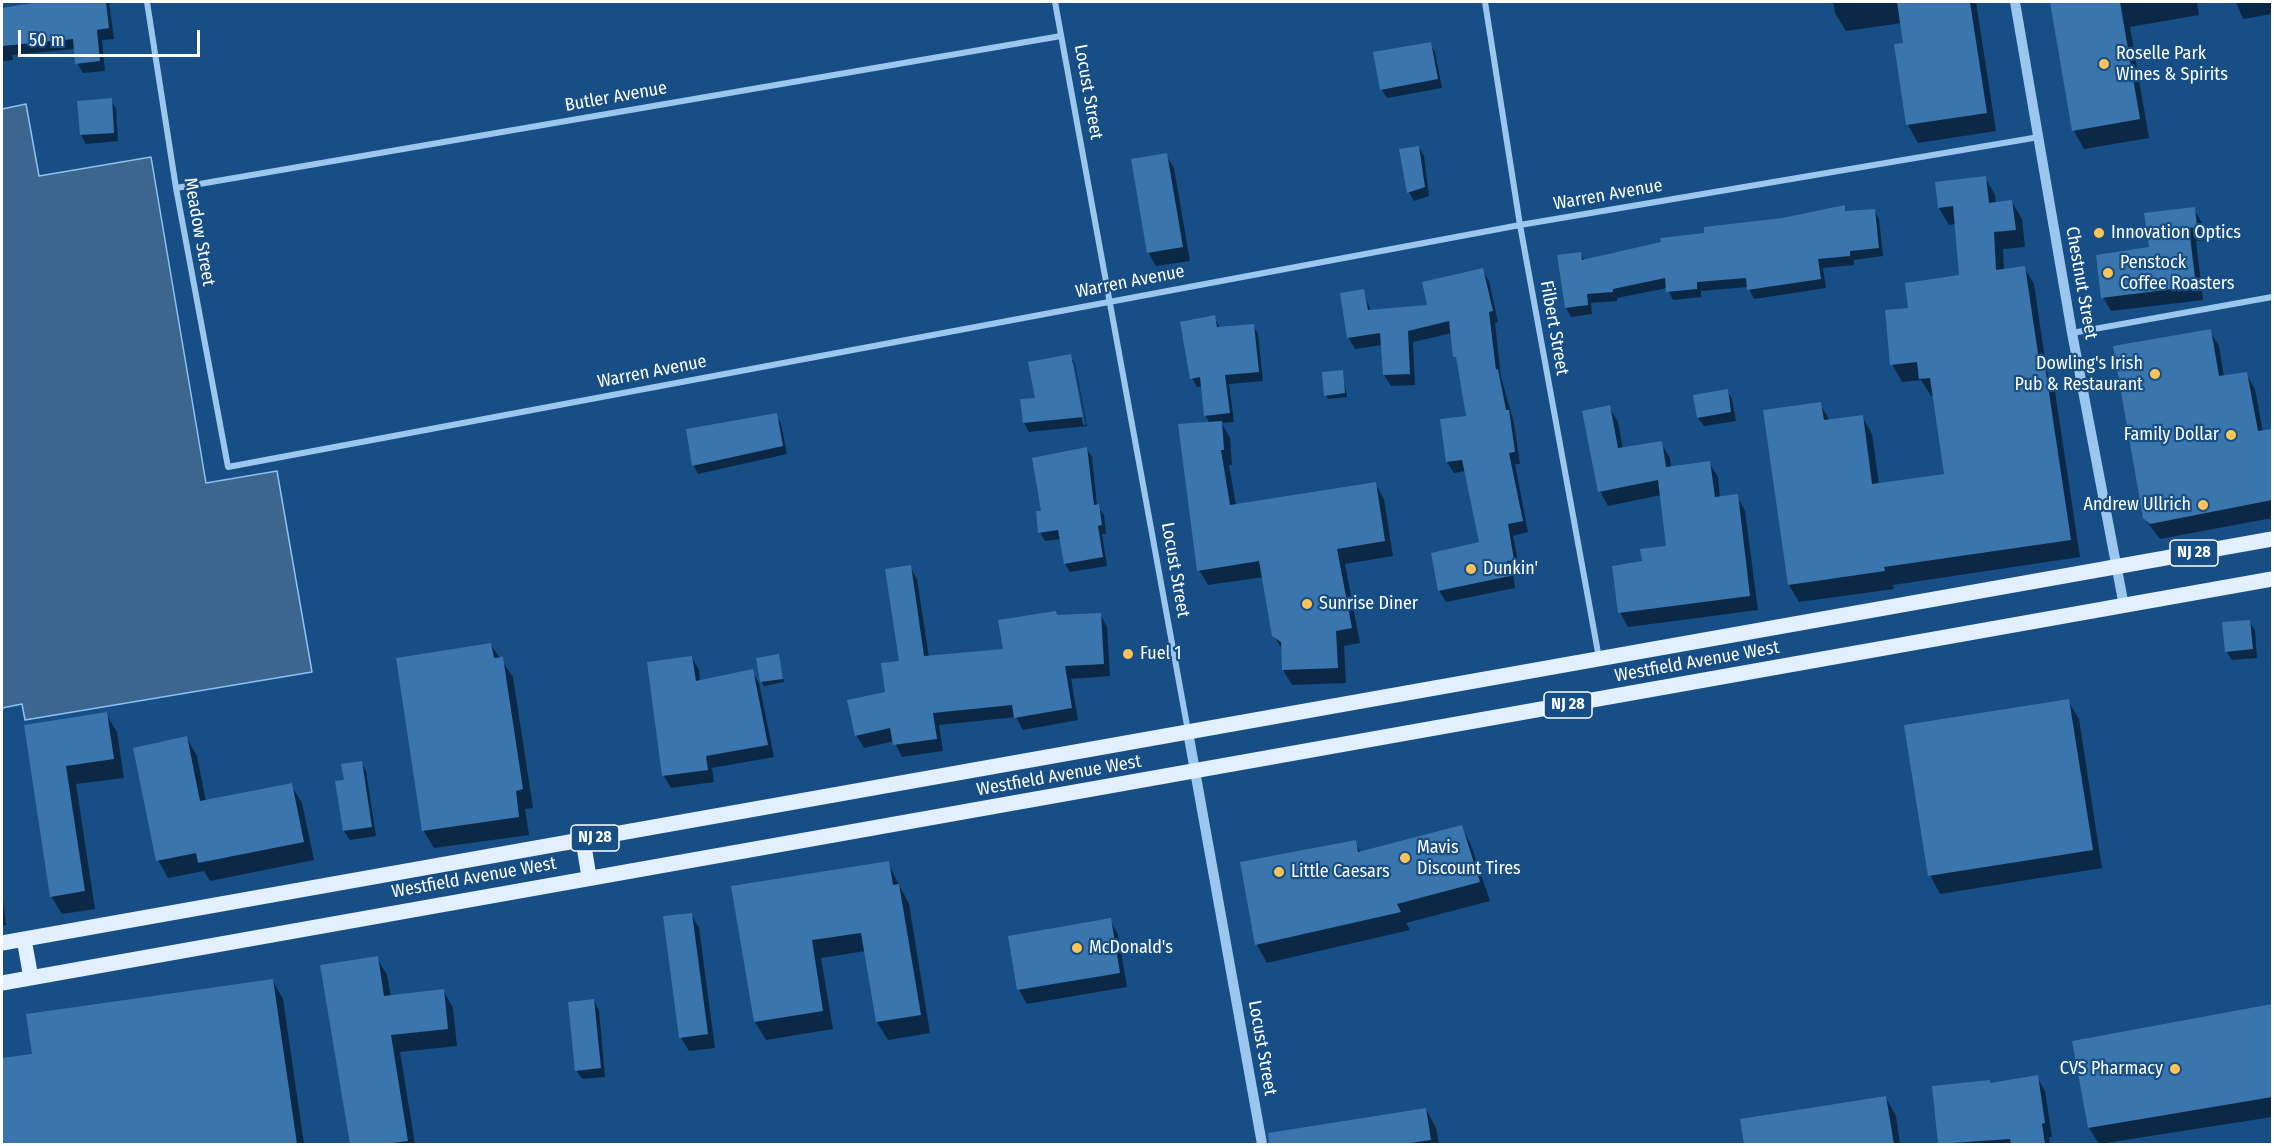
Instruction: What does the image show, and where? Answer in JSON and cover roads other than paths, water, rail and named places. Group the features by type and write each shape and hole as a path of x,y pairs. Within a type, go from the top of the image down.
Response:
{"main road":[{"name":"NJ 28","path":"2116,567 2272,539"},
{"name":"Westfield Avenue West","path":"2,943 2116,567"},
{"name":"NJ 28","path":"2124,606 2272,579"},
{"name":"Westfield Avenue West","path":"2,983 2124,606"},
{"path":"583,840 589,877"},
{"path":"24,939 31,978"}],"street":[{"name":"Meadow Street","path":"147,2 176,188 228,466"},
{"name":"Locust Street","path":"1055,2 1262,1144"},
{"name":"Filbert Street","path":"1485,2 1520,225 1600,659"},
{"name":"Chestnut Street","path":"2015,2 2124,606"},
{"name":"Butler Avenue","path":"176,188 1061,36"},
{"name":"Warren Avenue","path":"228,466 1520,225 2040,137"},
{"path":"2073,333 2272,297"}],"water":[{"path":"26,104 39,176 151,157 206,483 277,471 312,672 25,720 22,704 2,708 2,109"}],"place":[{"name":"Roselle Park Wines & Spirits","path":"2104,64"},
{"name":"Innovation Optics","path":"2099,233"},
{"name":"Penstock Coffee Roasters","path":"2108,273"},
{"name":"Dowling's Irish Pub & Restaurant","path":"2155,374"},
{"name":"Family Dollar","path":"2231,435"},
{"name":"Andrew Ullrich","path":"2203,505"},
{"name":"Dunkin'","path":"1471,569"},
{"name":"Sunrise Diner","path":"1307,604"},
{"name":"Fuel 1","path":"1128,654"},
{"name":"Mavis Discount Tires","path":"1405,858"},
{"name":"Little Caesars","path":"1279,872"},
{"name":"McDonald's","path":"1077,948"},
{"name":"CVS Pharmacy","path":"2175,1069"}]}
